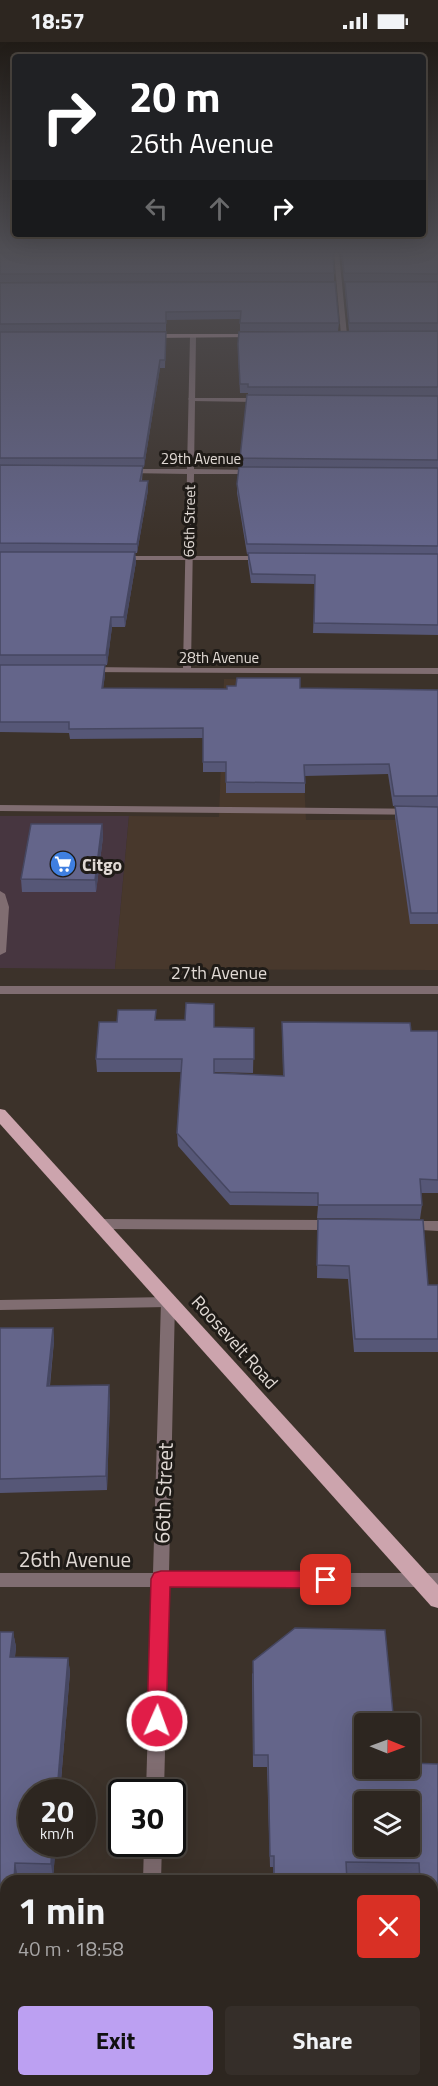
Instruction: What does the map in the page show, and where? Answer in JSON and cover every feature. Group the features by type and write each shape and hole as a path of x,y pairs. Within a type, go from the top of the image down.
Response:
{"main road":[{"name":"Roosevelt Road","path":"0,1114 168,1302 429,1580 438,1599"}],"street":[{"name":"66th Street","path":"187,670 189,471 193,348"},
{"path":"191,399 274,400"},
{"name":"29th Avenue","path":"118,471 260,472"},
{"path":"106,558 272,558"},
{"name":"28th Avenue","path":"82,670 438,671"},
{"path":"0,808 438,812"},
{"path":"0,894 4,907 0,952"},
{"name":"27th Avenue","path":"0,990 438,990"},
{"path":"98,1224 345,1225"},
{"path":"392,1226 438,1226"},
{"name":"66th Street","path":"155,1779 168,1302"},
{"path":"0,1305 168,1302"},
{"name":"26th Avenue","path":"0,1580 429,1580"},
{"path":"152,1875 153,1857"}],"shaded area":[{"path":"224,679 299,680 306,820 438,820 438,970 115,969 129,816 219,817"},
{"path":"0,816 129,816 115,969 0,968"}],"building":[{"path":"0,348 165,348 165,360 160,360 144,458 0,458"},
{"path":"238,348 438,348 438,387 248,387 248,384 240,384"},
{"path":"247,395 438,396 438,460 240,458"},
{"path":"0,465 143,466 140,481 148,481 137,544 0,543"},
{"path":"239,467 438,468 438,546 247,544 237,484"},
{"path":"0,552 135,552 124,617 111,617 106,655 0,655"},
{"path":"248,553 438,554 438,625 314,623 315,575 252,574"},
{"path":"0,665 105,665 102,688 227,689 227,686 236,686 237,678 300,678 300,688 438,690 438,796 394,796 389,764 304,765 305,783 226,782 226,762 203,762 203,728 69,729 69,722 0,722"},
{"path":"395,806 438,807 438,913 411,913"},
{"name":"Citgo","path":"31,824 102,824 95,880 21,879"},
{"path":"186,1003 214,1004 214,1027 254,1028 254,1059 214,1059 214,1073 284,1076 282,1022 410,1023 411,1031 438,1031 438,1180 420,1179 422,1205 318,1205 318,1193 230,1192 177,1133 182,1059 96,1059 99,1022 117,1022 118,1010 156,1010 155,1020 185,1020"},
{"path":"318,1219 423,1220 428,1285 438,1285 438,1339 355,1339 349,1266 317,1265"},
{"path":"0,1328 53,1328 47,1386 109,1385 106,1476 0,1479"},
{"path":"295,1628 385,1630 393,1713 354,1713 354,1779 420,1779 420,1763 438,1764 438,1875 420,1875 419,1863 346,1862 347,1875 274,1875 274,1856 270,1856 268,1755 254,1755 253,1661"},
{"path":"0,1632 13,1632 10,1657 68,1658 58,1779 18,1779 18,1857 51,1857 51,1864 15,1863 14,1875 0,1875"}],"place":[{"name":"Citgo","path":"63,864"}],"route":[{"path":"157,1721 161,1579 326,1580"}]}
